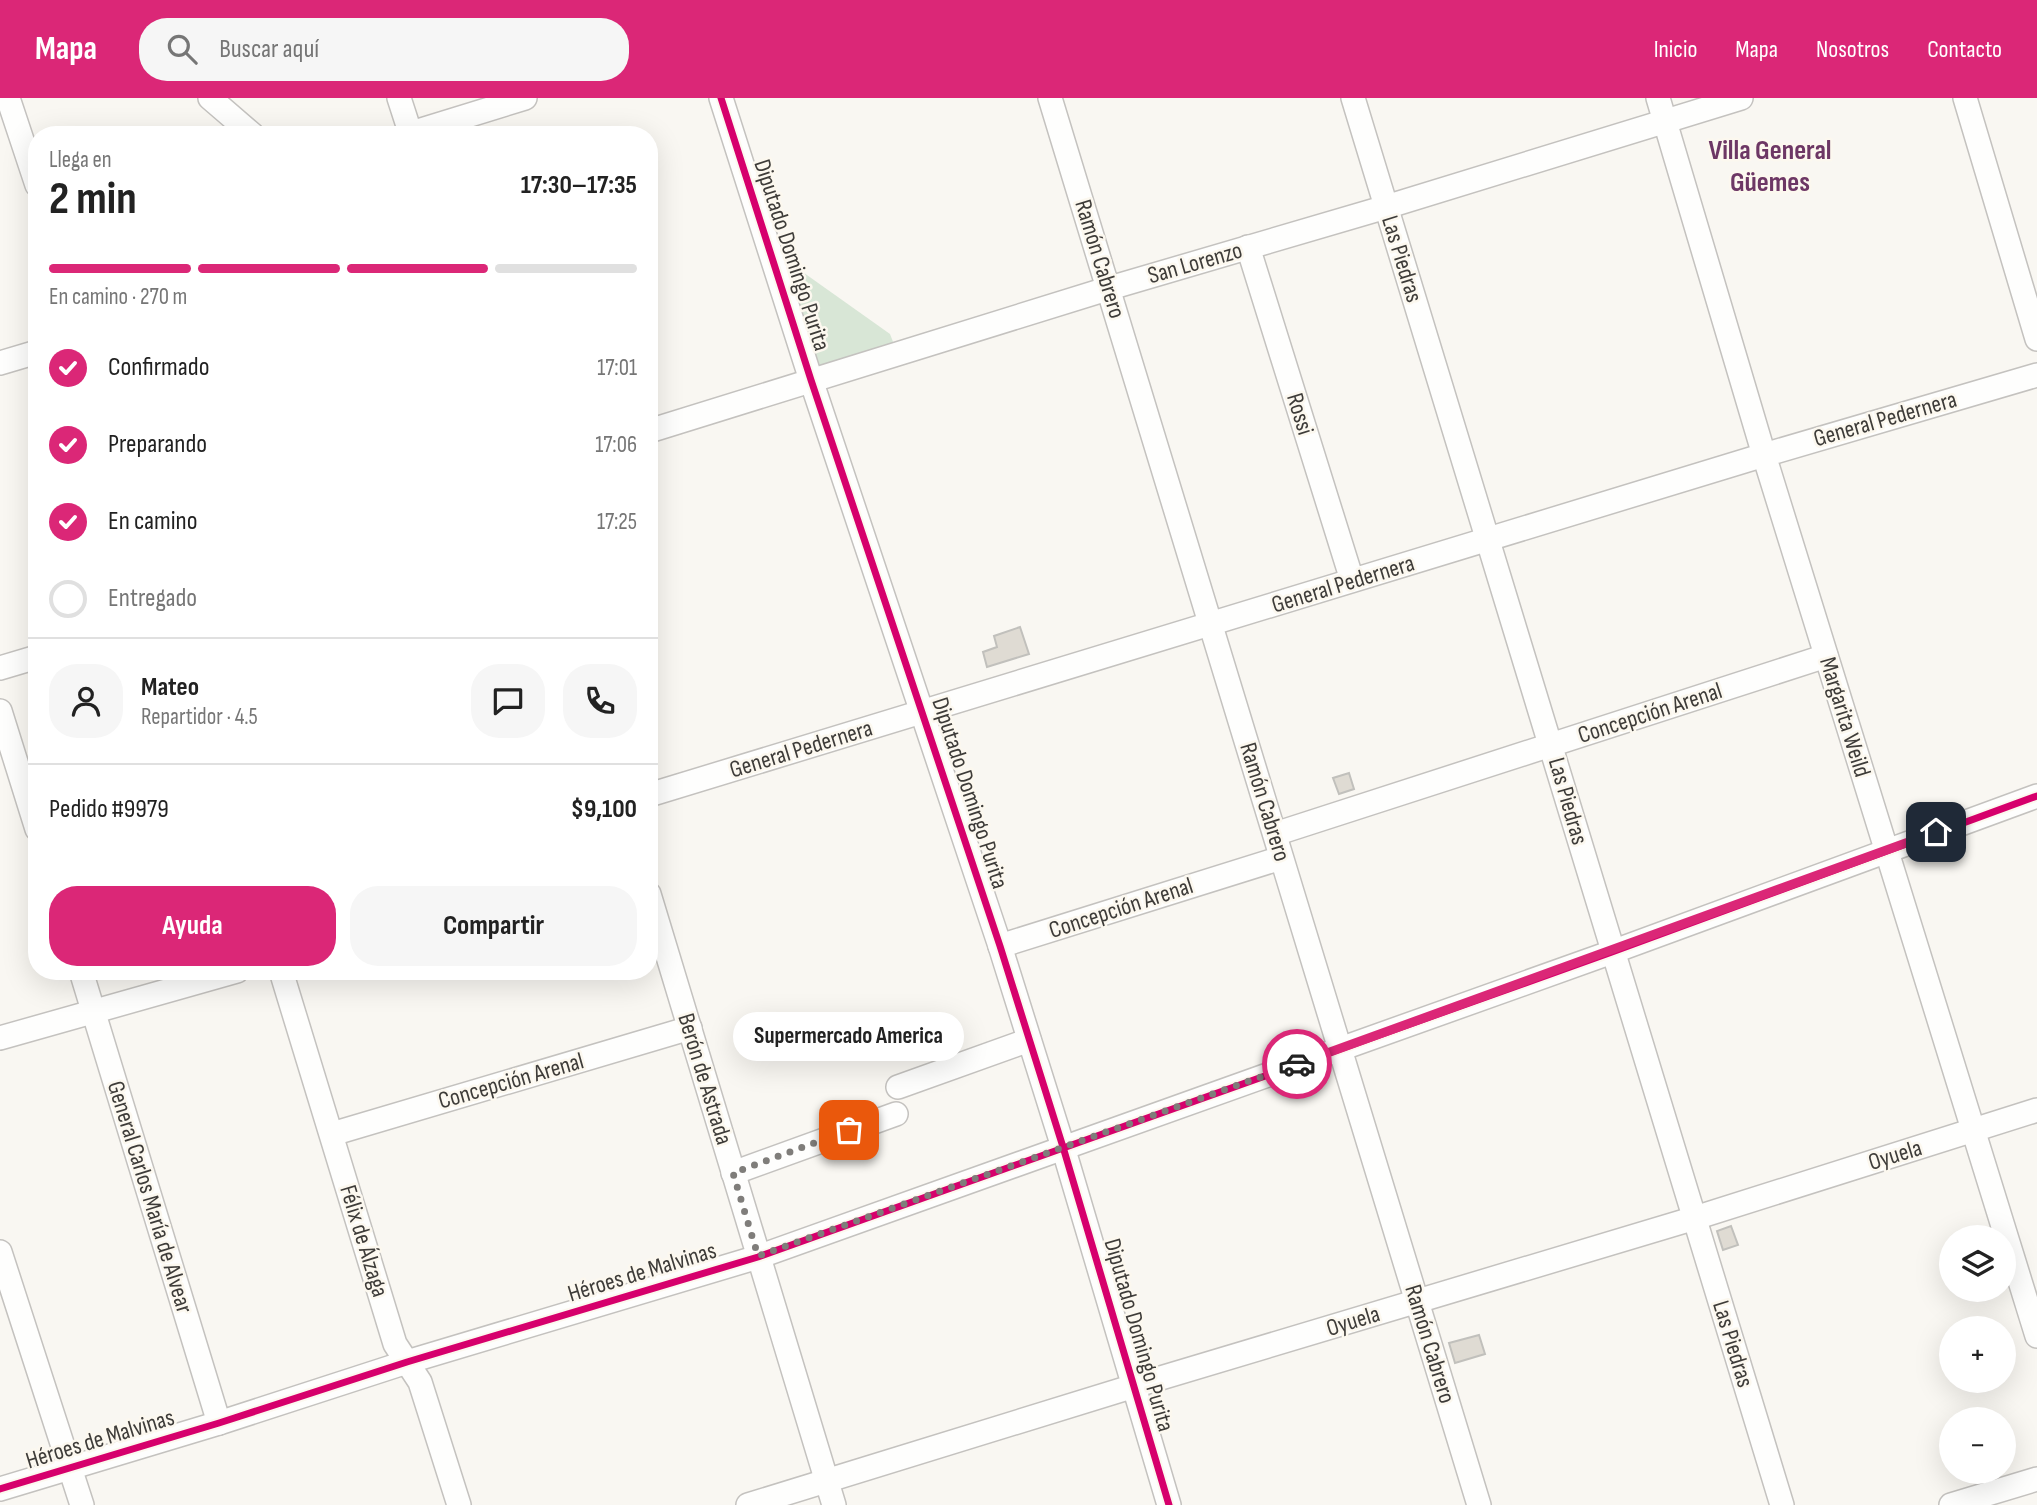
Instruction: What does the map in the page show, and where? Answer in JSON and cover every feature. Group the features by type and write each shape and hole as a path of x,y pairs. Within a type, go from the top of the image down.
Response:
{"street":[{"path":"8,98 28,158"},
{"path":"210,98 243,126"},
{"path":"399,98 407,126"},
{"path":"435,126 525,98"},
{"name":"Diputado Domingo Purita","path":"721,98 811,380 1000,946 1063,1147 1169,1505"},
{"name":"Ramón Cabrero","path":"1050,98 1479,1505"},
{"name":"Las Piedras","path":"1353,98 1782,1505"},
{"name":"Margarita Weild","path":"1658,98 1764,455 2037,1336"},
{"name":"San Lorenzo","path":"658,427 1741,98"},
{"path":"1965,98 2037,339"},
{"name":"Rossi","path":"1248,247 1352,580"},
{"path":"0,363 28,355"},
{"name":"General Pedernera","path":"658,792 1764,455 2037,375"},
{"name":"Concepción Arenal","path":"1275,834 1826,656"},
{"path":"0,668 28,660"},
{"path":"0,710 28,800"},
{"name":"Héroes de Malvinas","path":"0,1489 758,1256 1340,1049 2037,796"},
{"name":"Concepción Arenal","path":"1000,946 1281,858"},
{"name":"Berón de Astrada","path":"658,923 834,1505"},
{"name":"General Carlos María de Alvear","path":"84,980 219,1423"},
{"path":"0,1038 206,980"},
{"name":"Félix de Álzaga","path":"284,980 395,1345 420,1382 459,1505"},
{"name":"Concepción Arenal","path":"332,1134 690,1028"},
{"path":"898,1087 1029,1040"},
{"name":"Oyuela","path":"748,1505 1133,1386 1695,1218 2037,1110"},
{"path":"733,1173 896,1114"},
{"path":"0,1252 82,1505"},
{"path":"1951,1505 2037,1479"}],"green space":[{"path":"797,268 890,334 895,347 822,366 814,361 785,272"}],"building":[{"path":"1020,627 1029,654 987,667 983,652 997,647 994,636"},
{"path":"1349,773 1354,789 1339,794 1333,778"},
{"path":"1731,1226 1738,1245 1723,1250 1717,1231"},
{"path":"1479,1335 1485,1354 1455,1363 1449,1343"}],"cycle path":[{"path":"721,98 811,380 1000,946 1063,1147 1169,1505"},
{"path":"0,1489 219,1423 407,1362 758,1257 1612,952 2037,796"}],"way so far":[{"path":"849,1130 733,1173 758,1256 1297,1064"}],"place":[{"name":"Supermercado America","path":"849,1130"}],"district":[{"name":"Villa General Güemes","path":"1770,166"}],"route":[{"path":"1297,1064 1936,832"}]}
